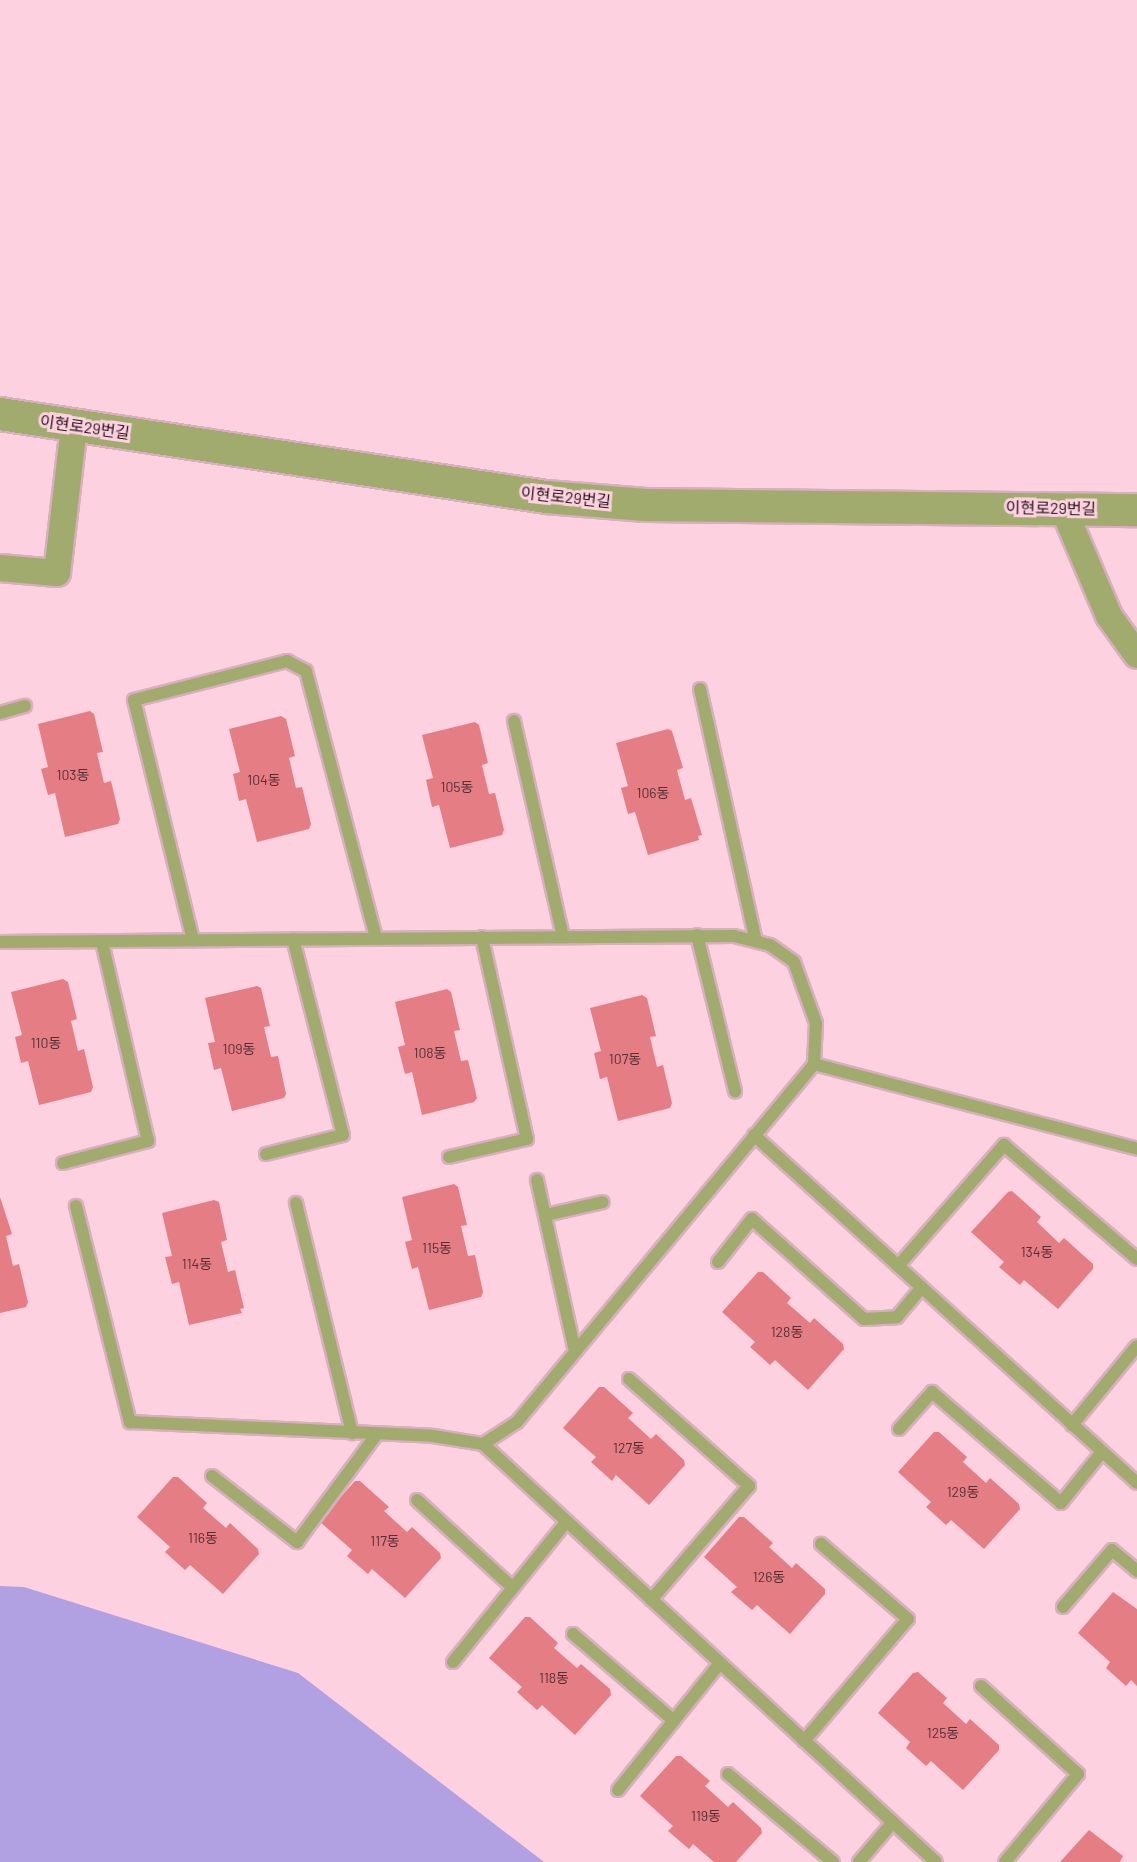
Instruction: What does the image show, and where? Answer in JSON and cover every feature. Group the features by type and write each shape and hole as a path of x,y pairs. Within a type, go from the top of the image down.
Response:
{"street":[{"name":"이현로29번길","path":"0,414 262,451 546,497 646,505 1137,510"},
{"path":"0,568 57,573 74,426"},
{"path":"1063,508 1109,616 1137,655"}],"lane":[{"path":"193,940 134,700 286,661 306,671 376,938"},
{"path":"700,689 756,941"},
{"path":"0,713 25,706"},
{"path":"514,721 563,936"},
{"path":"697,935 735,1092"},
{"path":"0,942 697,935 734,936 756,941 770,945 794,962 816,1023 814,1064 517,1422 483,1444"},
{"path":"449,1157 527,1139 482,937"},
{"path":"266,1154 343,1135 293,939"},
{"path":"63,1163 148,1142 102,941"},
{"path":"814,1064 1137,1149"},
{"path":"754,1135 1137,1484"},
{"path":"898,1266 1004,1145 1137,1259"},
{"path":"537,1180 574,1351"},
{"path":"546,1215 603,1202"},
{"path":"296,1203 352,1433"},
{"path":"76,1206 129,1422 433,1436 483,1444 936,1862"},
{"path":"718,1262 752,1219 864,1319 897,1317 921,1287"},
{"path":"1072,1425 1137,1346"},
{"path":"629,1379 749,1486 651,1600"},
{"path":"899,1429 932,1392 1061,1503 1102,1452"},
{"path":"212,1476 297,1542 376,1434"},
{"path":"417,1500 513,1588"},
{"path":"453,1662 567,1521"},
{"path":"804,1741 908,1619 821,1544"},
{"path":"1063,1607 1112,1550 1137,1571"},
{"path":"573,1634 674,1721"},
{"path":"618,1790 720,1663"},
{"path":"981,1686 1078,1774 1005,1862"},
{"path":"728,1774 833,1862"},
{"path":"859,1862 893,1822"}],"shaded area":[{"path":"0,1586 24,1587 298,1673 544,1862 0,1862"}],"building":[{"path":"90,711 94,714 103,752 97,753 104,783 111,781 120,819 118,824 65,837 55,793 48,795 41,769 48,767 38,724"},
{"path":"281,716 286,719 295,756 289,758 296,788 302,787 311,824 309,829 257,842 246,799 239,801 233,774 240,772 229,729"},
{"path":"475,722 479,725 488,763 482,765 489,794 495,793 504,830 502,835 450,848 439,805 432,807 426,780 433,778 422,735"},
{"path":"668,729 672,731 683,768 677,770 685,800 691,798 702,835 698,836 699,840 648,855 635,812 628,814 621,788 628,786 616,743"},
{"path":"63,979 68,982 77,1019 71,1021 78,1051 84,1049 93,1087 91,1092 39,1105 28,1061 21,1063 15,1037 22,1035 11,992"},
{"path":"257,986 261,988 270,1026 264,1027 271,1057 278,1056 286,1094 284,1098 232,1111 221,1068 214,1070 208,1043 215,1042 205,998"},
{"path":"447,989 451,992 460,1030 454,1031 461,1061 468,1060 477,1098 474,1102 422,1115 412,1072 405,1074 398,1047 405,1045 395,1002"},
{"path":"642,995 647,998 656,1036 650,1037 657,1067 663,1065 672,1103 670,1108 618,1121 607,1077 600,1079 594,1053 601,1051 590,1008"},
{"path":"454,1184 458,1187 467,1225 461,1226 468,1256 475,1255 483,1292 481,1297 429,1310 418,1267 412,1269 405,1242 412,1240 402,1197"},
{"path":"1012,1191 1041,1217 1037,1222 1059,1243 1064,1238 1093,1264 1093,1269 1058,1309 1024,1280 1020,1285 999,1267 1004,1262 971,1232 1008,1192"},
{"path":"0,1197 12,1234 6,1236 13,1266 19,1264 28,1302 26,1307 0,1313"},
{"path":"214,1200 219,1202 227,1240 221,1242 228,1272 235,1270 244,1308 240,1309 242,1313 189,1325 179,1282 172,1284 165,1257 172,1256 162,1213"},
{"path":"758,1272 763,1272 791,1298 787,1303 810,1323 814,1318 843,1344 844,1349 808,1390 775,1360 770,1365 750,1347 755,1342 722,1312"},
{"path":"599,1387 604,1387 633,1413 628,1418 651,1439 656,1434 684,1460 685,1465 649,1505 616,1475 612,1481 591,1462 596,1457 563,1428"},
{"path":"934,1432 939,1432 967,1457 963,1462 986,1483 990,1478 1019,1504 1020,1509 984,1549 951,1520 946,1525 926,1507 931,1502 898,1472"},
{"path":"173,1477 178,1477 207,1503 203,1508 226,1528 230,1523 258,1549 259,1554 223,1594 190,1565 185,1570 165,1552 170,1547 137,1517"},
{"path":"355,1481 360,1481 389,1507 384,1511 407,1532 412,1527 440,1553 441,1558 405,1598 372,1569 368,1574 347,1556 352,1550 319,1521"},
{"path":"739,1517 744,1517 773,1543 769,1547 792,1568 796,1563 825,1589 825,1594 790,1634 757,1605 752,1610 731,1592 737,1587 704,1557"},
{"path":"1113,1592 1137,1609 1137,1686 1131,1680 1126,1686 1106,1668 1110,1662 1078,1633"},
{"path":"525,1617 530,1617 558,1643 554,1648 577,1668 581,1664 610,1689 611,1695 575,1735 542,1705 537,1710 517,1692 522,1687 489,1658"},
{"path":"918,1672 947,1698 943,1703 966,1724 970,1719 999,1745 999,1750 963,1790 931,1761 926,1766 906,1748 910,1742 878,1713 913,1673"},
{"path":"676,1756 681,1756 710,1781 705,1786 728,1807 733,1802 761,1828 762,1833 736,1862 714,1862 693,1844 689,1849 668,1831 673,1826 640,1796"},
{"path":"1089,1830 1123,1856 1120,1862 1060,1862"}]}
